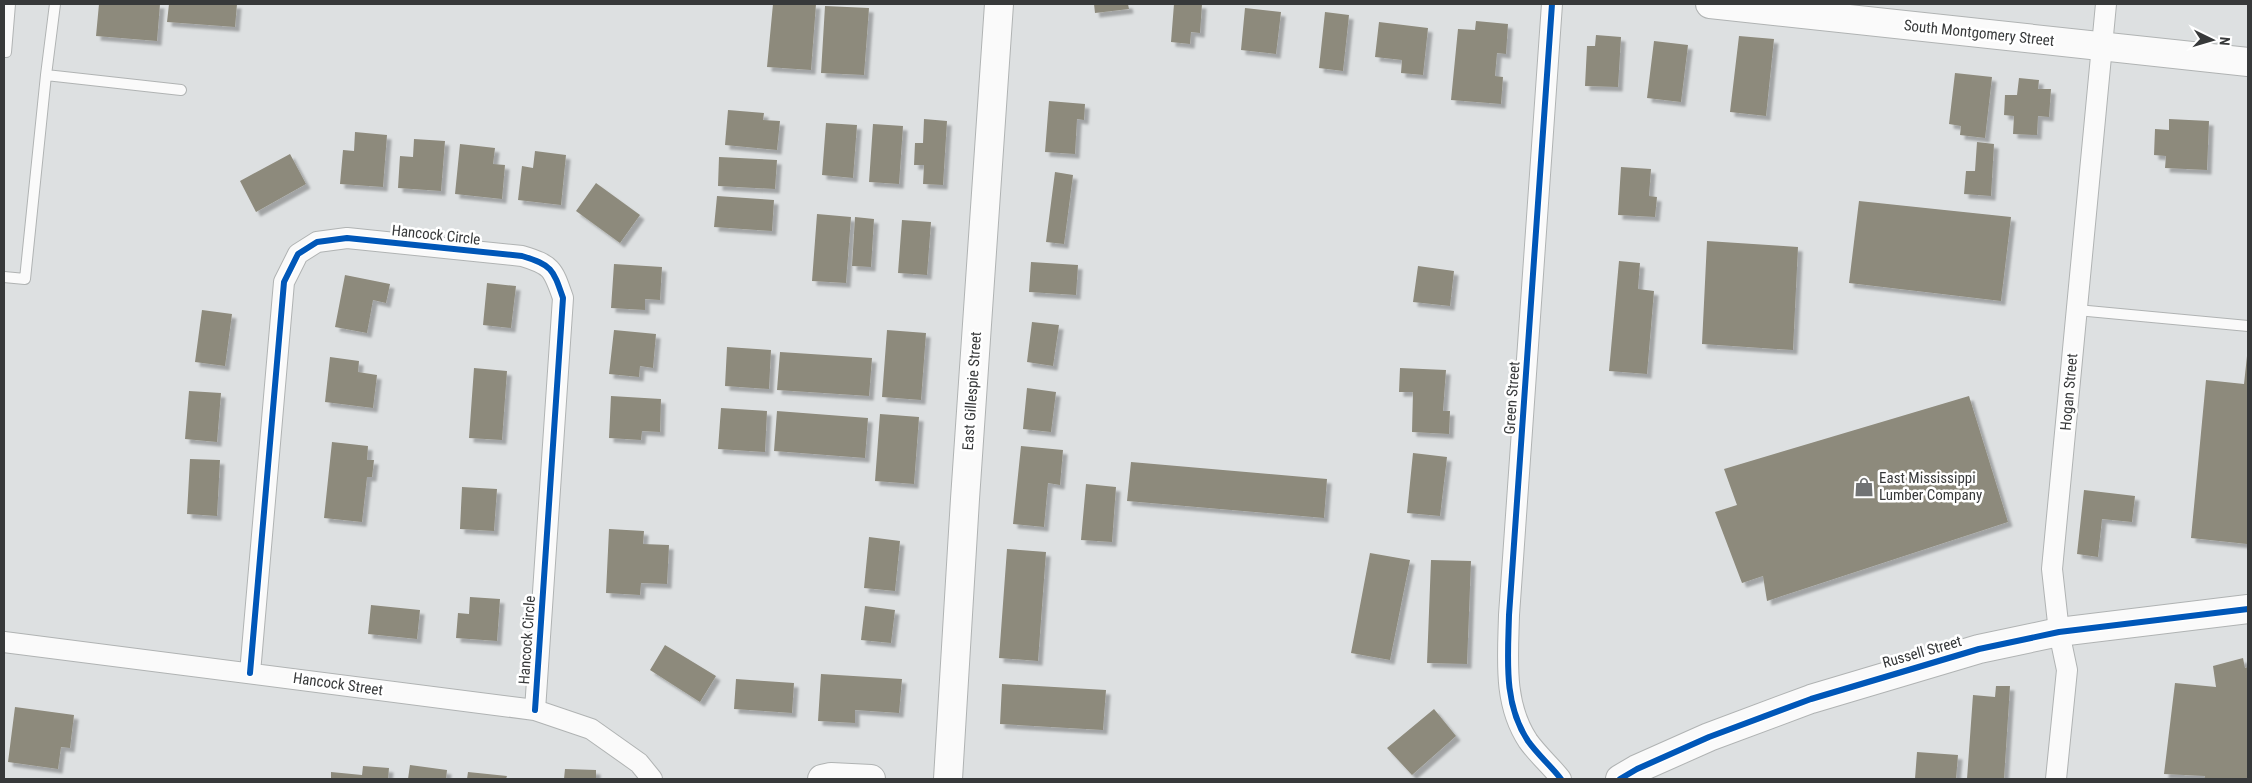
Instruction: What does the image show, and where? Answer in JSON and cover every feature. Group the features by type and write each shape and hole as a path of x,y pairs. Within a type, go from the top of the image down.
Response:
{"street":[{"name":"East Gillespie Street","path":"948,779 976,328 999,4"},
{"name":"Green Street","path":"1552,4 1509,615 1508,683 1513,710 1528,741 1561,779"},
{"name":"South Montgomery Street","path":"1710,4 2248,62"},
{"name":"Hogan Street","path":"2056,779 2067,670 2059,632 2052,569 2106,4"},
{"name":"Hancock Circle","path":"250,673 284,282 298,254 317,242 347,238 522,256 543,263 555,275 563,298 535,710"},
{"name":"Russell Street","path":"1620,779 1638,768 1709,737 1811,699 1979,649 2059,632 2248,609"},
{"name":"Hancock Street","path":"4,642 535,710 591,729 639,763 652,779"},
{"path":"822,779 831,777 871,779"}],"lane":[{"path":"4,52 6,52 10,4"},
{"path":"4,277 25,279 55,4"},
{"path":"46,75 181,90"},
{"path":"2077,310 2248,326"}],"building":[{"path":"99,4 160,4 157,41 96,36"},
{"path":"169,4 237,4 235,27 167,22"},
{"path":"773,4 816,4 811,70 767,67"},
{"path":"1094,4 1128,4 1129,9 1095,13"},
{"path":"1174,4 1202,4 1200,33 1191,32 1190,44 1171,42"},
{"path":"825,6 869,8 864,75 821,73"},
{"path":"1245,8 1281,12 1276,54 1241,50"},
{"path":"1325,12 1349,15 1343,71 1319,68"},
{"path":"1476,21 1508,24 1506,54 1497,53 1495,76 1503,77 1501,104 1451,100 1458,29 1475,30"},
{"path":"1379,22 1428,28 1423,75 1401,73 1402,60 1375,57"},
{"path":"1596,35 1621,37 1618,87 1585,86 1587,46 1595,46"},
{"path":"1739,36 1774,39 1766,116 1730,112"},
{"path":"1654,41 1688,45 1681,102 1647,98"},
{"path":"1955,73 1992,77 1985,138 1960,135 1961,126 1949,124"},
{"path":"2019,78 2039,80 2038,89 2051,89 2049,117 2038,116 2037,135 2013,134 2014,116 2004,115 2005,95 2017,95"},
{"path":"1049,101 1085,104 1084,120 1077,119 1075,154 1045,152"},
{"path":"728,110 764,113 763,120 780,121 777,150 725,145"},
{"path":"924,119 947,121 943,185 923,184 924,165 914,165 915,143 923,143"},
{"path":"2169,119 2209,121 2207,170 2165,168 2166,156 2154,155 2155,129 2169,130"},
{"path":"826,123 857,125 853,178 822,175"},
{"path":"873,124 903,126 899,184 869,182"},
{"path":"355,132 387,135 383,187 340,184 343,150 354,151"},
{"path":"414,139 445,141 441,191 398,188 400,156 413,157"},
{"path":"1977,142 1994,144 1991,196 1964,194 1966,171 1975,171"},
{"path":"460,144 495,148 493,164 505,165 502,199 455,194"},
{"path":"535,151 566,155 561,205 518,200 522,166 533,168"},
{"path":"290,154 306,184 256,212 240,181"},
{"path":"719,157 777,160 775,189 718,186"},
{"path":"1621,167 1651,169 1649,196 1657,197 1655,217 1618,215"},
{"path":"1055,172 1073,175 1064,244 1046,242"},
{"path":"596,183 640,215 620,243 576,211"},
{"path":"717,196 774,200 772,231 714,227"},
{"path":"1859,201 2011,217 2001,301 1849,283"},
{"path":"817,214 851,217 846,283 812,281"},
{"path":"855,217 874,219 871,267 852,266"},
{"path":"902,220 931,222 927,275 898,273"},
{"path":"1707,241 1798,247 1793,350 1702,344"},
{"path":"1619,261 1640,263 1638,289 1654,291 1647,374 1609,371"},
{"path":"1031,262 1078,265 1076,295 1029,292"},
{"path":"614,264 662,267 660,300 645,299 645,310 611,308"},
{"path":"1418,266 1454,271 1450,306 1413,302"},
{"path":"345,275 390,284 386,303 373,300 367,333 335,327"},
{"path":"487,283 516,286 511,328 483,325"},
{"path":"202,310 232,314 225,366 195,362"},
{"path":"1032,322 1059,325 1053,366 1027,362"},
{"path":"614,330 656,334 653,368 640,366 639,377 609,374"},
{"path":"887,330 926,333 921,400 882,397"},
{"path":"727,347 771,350 769,389 725,386"},
{"path":"780,352 872,358 869,396 777,390"},
{"path":"2247,356 2247,544 2191,538 2206,380 2244,384"},
{"path":"330,357 359,361 358,372 377,375 373,408 325,402"},
{"path":"474,368 507,371 502,440 469,438"},
{"path":"1400,368 1446,370 1443,411 1450,411 1449,434 1412,432 1413,392 1399,392"},
{"path":"1027,388 1056,392 1051,432 1023,429"},
{"path":"189,391 221,393 217,442 185,439"},
{"path":"611,396 661,399 660,432 642,431 641,440 609,438"},
{"name":"East Mississippi Lumber Company","path":"1969,396 2008,522 1767,601 1763,576 1742,583 1715,512 1737,505 1724,469"},
{"path":"721,408 767,411 765,452 718,449"},
{"path":"777,411 868,418 865,458 774,451"},
{"path":"880,414 919,417 914,484 875,481"},
{"path":"332,442 368,446 367,460 374,460 372,477 367,477 362,522 324,518"},
{"path":"1021,446 1063,450 1060,485 1048,483 1044,527 1013,524"},
{"path":"1413,453 1447,457 1440,516 1407,513"},
{"path":"190,459 220,460 217,516 187,514"},
{"path":"1131,462 1327,479 1324,518 1127,501"},
{"path":"1086,484 1116,487 1112,542 1081,540"},
{"path":"462,487 497,489 494,531 460,529"},
{"path":"2084,490 2135,496 2132,522 2102,519 2098,557 2077,554"},
{"path":"609,529 644,531 643,544 669,545 667,584 641,583 640,595 606,593"},
{"path":"869,537 900,541 895,591 864,588"},
{"path":"1007,549 1046,552 1038,661 999,658"},
{"path":"1370,553 1410,560 1390,660 1351,653"},
{"path":"1431,560 1471,561 1467,664 1427,663"},
{"path":"470,597 500,599 497,641 456,638 458,613 469,614"},
{"path":"371,605 420,610 417,639 368,634"},
{"path":"865,606 895,610 891,643 861,640"},
{"path":"665,645 716,676 700,702 650,670"},
{"path":"2243,658 2245,668 2248,667 2248,779 2204,779 2205,776 2164,774 2175,683 2216,687 2213,666"},
{"path":"821,674 902,679 899,713 855,710 855,723 818,721"},
{"path":"736,679 794,683 792,713 734,709"},
{"path":"1002,684 1106,690 1103,730 1000,724"},
{"path":"1996,686 2010,686 2004,779 1967,779 1973,695 1995,697"},
{"path":"15,707 74,715 70,748 61,747 58,769 8,762"},
{"path":"1434,709 1456,736 1412,775 1387,748"},
{"path":"1917,752 1958,755 1956,779 1915,779"},
{"path":"410,765 447,770 446,779 408,779"},
{"path":"363,766 389,768 388,779 331,779 331,772 362,775"},
{"path":"565,769 596,770 596,779 564,779"},
{"path":"468,772 507,776 506,779 467,779"}],"cycle path":[{"path":"1552,4 1509,615 1508,664 1511,696 1520,726 1528,741 1561,779"},
{"path":"250,673 284,282 298,254 317,242 347,238 522,256 540,262 554,274 563,298 535,710"},
{"path":"1620,779 1637,769 1709,737 1811,699 1979,649 2059,632 2248,609"}],"place":[{"name":"East Mississippi Lumber Company","path":"1864,487"}]}
